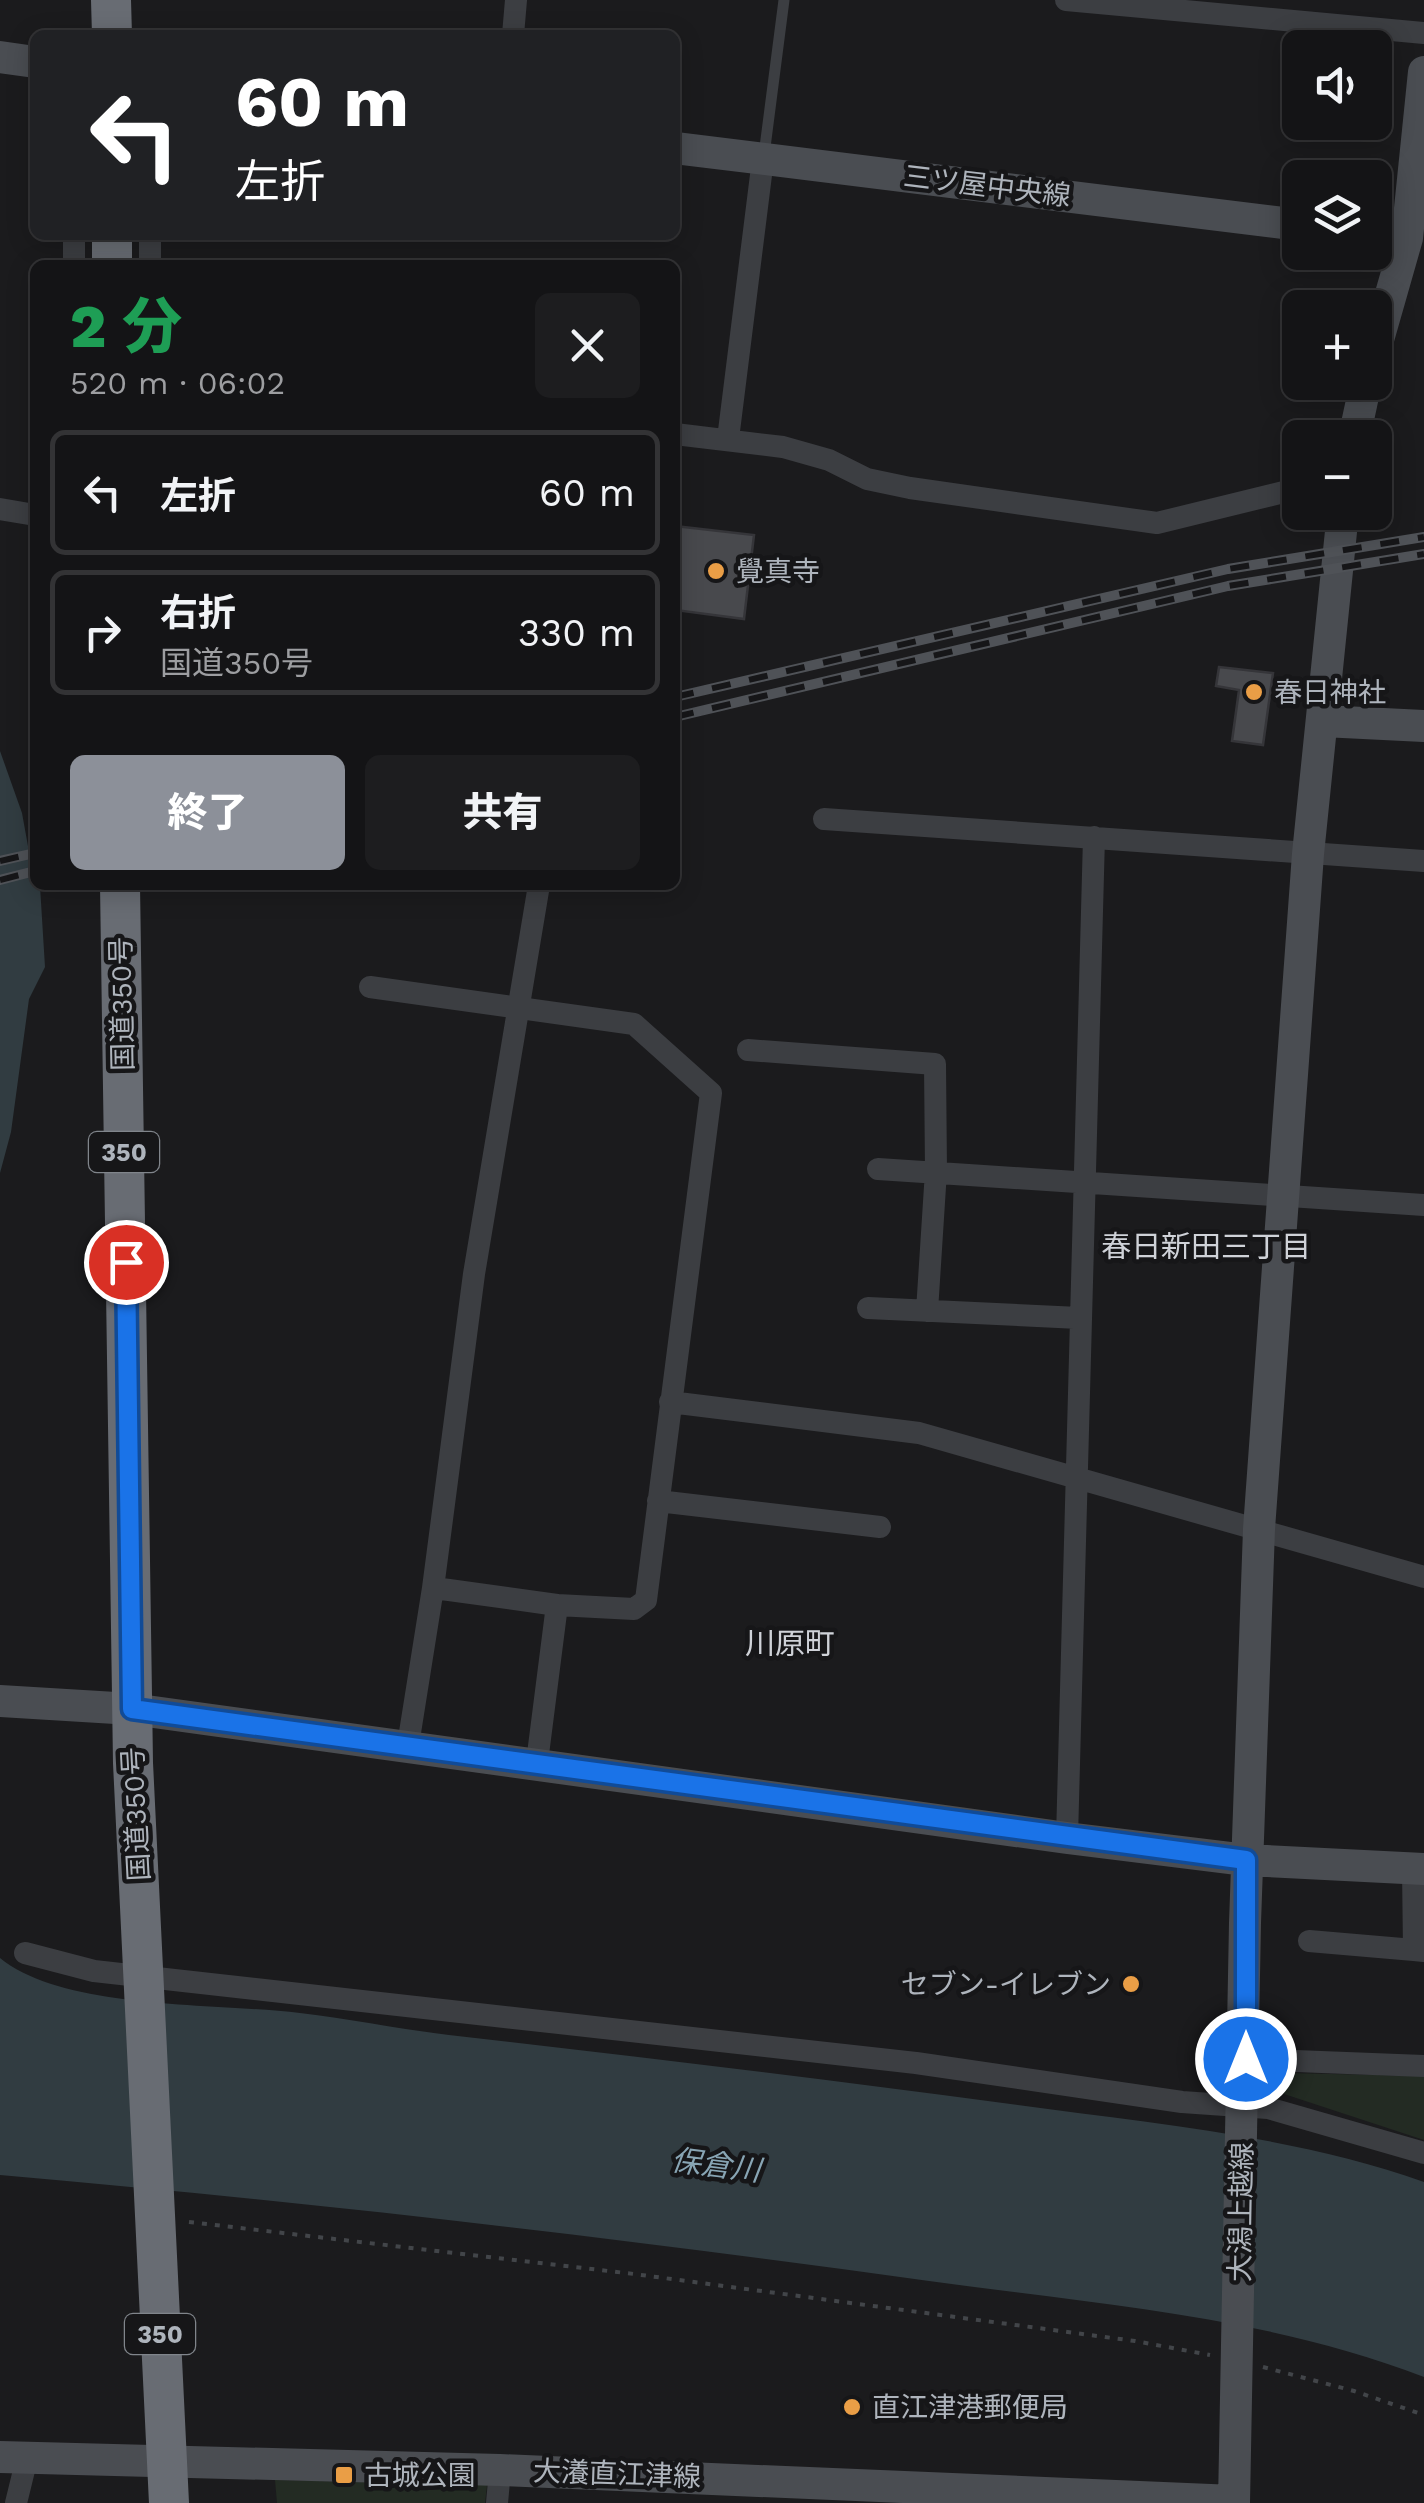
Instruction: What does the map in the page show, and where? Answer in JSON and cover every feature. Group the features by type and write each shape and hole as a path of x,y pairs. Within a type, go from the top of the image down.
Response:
{"highway":[{"path":"111,0 112,30"},
{"name":"国道350号","path":"120,890 132,1709 168,2503"}],"main road":[{"path":"0,57 30,61"},
{"path":"1389,290 1402,237 1424,72"},
{"name":"三ツ屋中央線","path":"680,149 1282,222"},
{"name":"大潟上越線","path":"1234,2502 1246,2059 1246,1860 1259,1529 1308,854 1341,530"},
{"path":"1323,721 1424,726"},
{"path":"0,1700 132,1709 1246,1860 1418,1869"},
{"name":"大瀁直江津線","path":"13,2458 500,2470 779,2491 1234,2502"}],"street":[{"path":"513,30 516,0"},
{"path":"1066,0 1424,33"},
{"path":"728,439 764,159"},
{"path":"680,434 728,439 829,460 867,479 896,485 1157,523 1282,492"},
{"path":"0,510 30,514"},
{"path":"824,820 1424,861"},
{"path":"1066,1838 1094,837"},
{"path":"408,1746 474,1274 521,1008 537,890"},
{"path":"370,988 634,1024 711,1093 646,1600 634,1609 557,1605 433,1588"},
{"path":"748,1050 935,1064 936,1172 927,1311"},
{"path":"878,1169 1424,1205"},
{"path":"868,1308 1079,1318"},
{"path":"670,1402 918,1433 1424,1578"},
{"path":"658,1501 880,1528"},
{"path":"536,1762 557,1605"},
{"path":"1309,1941 1419,1951 1418,1869"},
{"path":"25,1953 44,1961 145,1983 916,2063 1243,2117 1268,2108 1424,2153"},
{"path":"1246,2059 1424,2066"},
{"path":"13,2458 16,2503"},
{"path":"497,2503 500,2470"}],"lane":[{"path":"764,159 784,0"}],"path":[{"path":"154,2214 1135,2341 1238,2350 1424,2416"}],"shaded area":[{"path":"1286,2073 1424,2076 1424,2140 1284,2094"},
{"path":"275,2480 487,2485 485,2503 277,2503"}],"water":[{"path":"0,751 22,813 30,857 30,890 40,890 45,967 29,999 11,1132 0,1173"},
{"name":"保倉川","path":"0,1958 28,1975 101,1996 300,2013 1163,2124 1269,2141 1373,2166 1424,2182 1424,2377 1304,2340 1117,2305 465,2222 0,2175"}],"building":[{"path":"680,527 754,535 744,619 680,611"},
{"path":"1219,667 1273,673 1263,745 1232,741 1239,690 1216,686"}],"railway":[{"path":"680,696 1228,569 1424,537"},
{"path":"680,716 1228,586 1424,554"},
{"path":"0,861 30,854"},
{"path":"0,880 30,872"}],"place":[{"name":"覺真寺","path":"716,571"},
{"name":"春日神社","path":"1254,692"},
{"name":"セブン-イレブン","path":"1131,1984"},
{"name":"直江津港郵便局","path":"852,2407"},
{"name":"古城公園","path":"344,2475"}],"district":[{"name":"春日新田三丁目","path":"1206,1246"},
{"name":"川原町","path":"790,1643"}],"route":[{"path":"126,1262 132,1709 1246,1860 1246,2059"}]}
